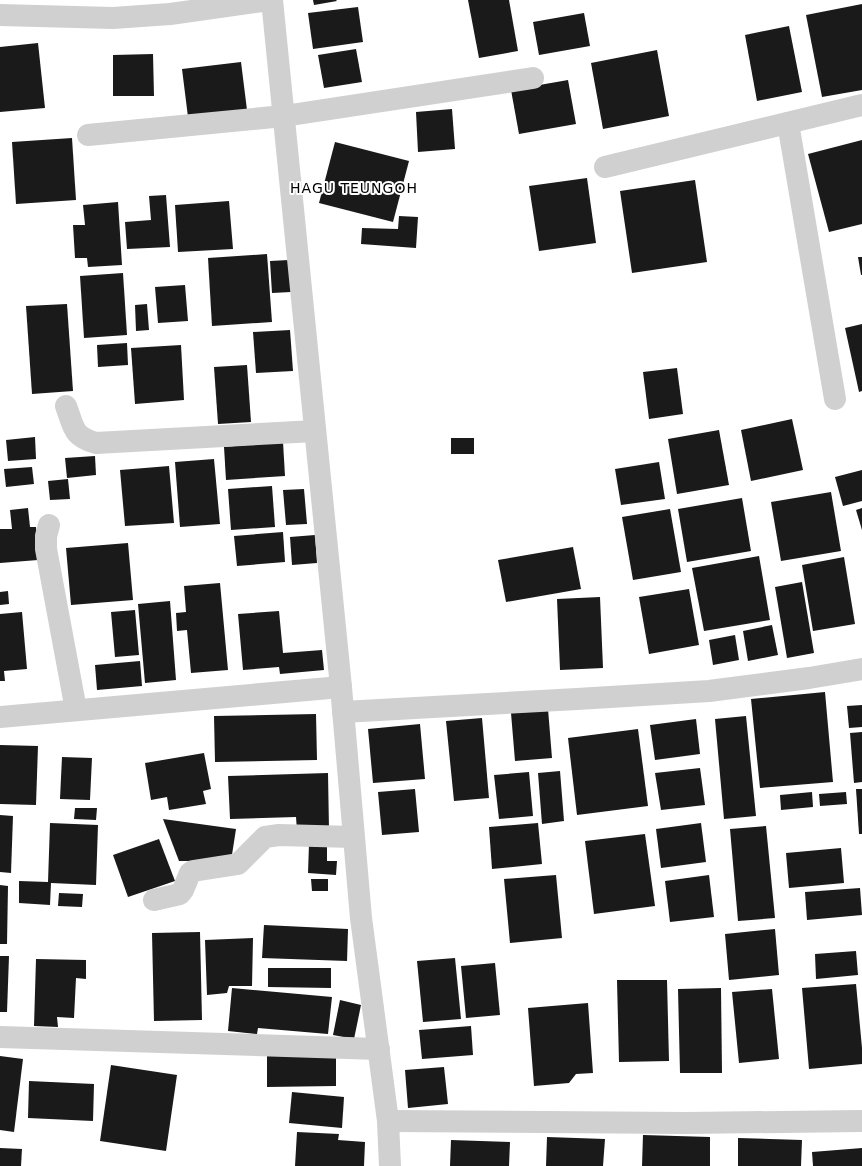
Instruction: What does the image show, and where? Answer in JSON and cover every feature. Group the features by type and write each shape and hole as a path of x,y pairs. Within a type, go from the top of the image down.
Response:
{"street":[{"path":"0,15 113,18 170,14 271,0 341,687 361,918 388,1121 390,1166"},
{"path":"88,135 284,116 533,78"},
{"path":"605,167 862,105"},
{"path":"788,123 835,399"},
{"path":"66,406 76,433 84,440 96,442 315,431"},
{"path":"50,525 46,536 46,549 76,710"},
{"path":"343,712 577,700 709,691 809,678 862,669"},
{"path":"0,717 341,687"},
{"path":"154,900 180,894 190,872 238,864 265,837 279,835 354,838"},
{"path":"0,1037 379,1049"},
{"path":"388,1121 687,1123 862,1121"}],"building":[{"path":"313,0 336,0 337,1 314,5"},
{"path":"468,0 509,0 518,51 479,58"},
{"path":"862,4 862,90 822,97 806,15"},
{"path":"358,7 363,42 313,49 308,13"},
{"path":"584,13 590,46 539,55 533,22"},
{"path":"789,26 802,92 757,101 745,35"},
{"path":"38,43 45,108 0,112 0,47"},
{"path":"356,49 362,82 324,88 318,55"},
{"path":"657,50 669,116 603,129 591,63"},
{"path":"153,54 154,96 113,96 113,55"},
{"path":"241,62 247,110 188,117 182,69"},
{"path":"568,80 576,124 519,134 511,90"},
{"path":"452,109 455,149 418,152 416,112"},
{"path":"72,138 76,200 16,204 12,142"},
{"path":"862,140 862,224 829,232 808,154"},
{"path":"335,142 409,161 393,222 319,203"},
{"path":"587,178 596,243 539,251 529,186"},
{"path":"695,180 707,262 632,273 620,191"},
{"path":"166,195 170,247 127,249 125,222 151,220 149,196"},
{"path":"229,201 233,249 178,252 175,205"},
{"path":"118,202 122,265 88,267 87,258 75,258 73,225 85,225 83,205"},
{"path":"399,216 418,217 416,248 361,244 362,228 398,229"},
{"path":"267,254 272,322 212,326 208,258"},
{"path":"858,257 862,257 862,275 861,275"},
{"path":"289,260 291,292 272,293 270,261"},
{"path":"123,273 127,335 84,338 80,276"},
{"path":"185,285 188,321 158,323 155,287"},
{"path":"67,304 73,391 32,394 26,306"},
{"path":"147,304 149,330 136,331 135,305"},
{"path":"862,324 862,391 859,392 845,328"},
{"path":"290,330 293,371 256,373 253,332"},
{"path":"127,343 128,365 98,367 97,345"},
{"path":"181,345 184,400 135,404 131,348"},
{"path":"247,365 251,422 218,424 214,367"},
{"path":"677,368 683,414 649,419 643,372"},
{"path":"792,419 803,470 751,481 741,430"},
{"path":"719,430 729,485 677,494 668,439"},
{"path":"35,437 36,459 8,461 6,440"},
{"path":"451,438 474,438 474,454 451,454"},
{"path":"283,442 285,476 226,480 224,447"},
{"path":"95,456 96,475 67,478 65,458"},
{"path":"214,459 220,524 180,527 175,462"},
{"path":"659,462 665,499 621,505 615,469"},
{"path":"169,466 174,523 125,526 120,470"},
{"path":"32,467 34,484 6,487 4,469"},
{"path":"862,470 862,501 843,506 835,477"},
{"path":"68,479 70,499 50,500 48,481"},
{"path":"272,486 275,527 231,530 228,489"},
{"path":"304,489 307,524 286,525 283,490"},
{"path":"831,492 841,551 781,561 771,502"},
{"path":"742,498 751,551 687,562 678,509"},
{"path":"28,508 30,527 36,527 38,560 0,563 0,529 12,529 10,510"},
{"path":"862,508 862,530 856,510"},
{"path":"670,509 681,572 633,580 622,517"},
{"path":"283,532 285,562 237,566 234,536"},
{"path":"315,535 317,563 292,565 290,537"},
{"path":"128,543 133,600 71,605 66,548"},
{"path":"573,547 581,589 506,602 498,560"},
{"path":"759,556 770,620 704,631 692,568"},
{"path":"844,557 855,624 813,631 802,565"},
{"path":"802,582 814,653 787,658 775,587"},
{"path":"220,583 228,670 191,673 187,630 177,631 176,613 186,612 184,586"},
{"path":"689,589 699,645 649,654 639,597"},
{"path":"8,591 9,604 0,605 0,592"},
{"path":"600,597 603,668 560,670 557,599"},
{"path":"170,601 176,680 145,683 138,604"},
{"path":"135,610 139,655 115,657 111,612"},
{"path":"279,611 283,653 322,650 324,670 280,674 279,667 243,670 238,614"},
{"path":"22,612 27,669 4,671 5,681 0,681 0,614"},
{"path":"772,625 778,655 748,661 743,631"},
{"path":"735,635 739,660 713,665 709,640"},
{"path":"140,661 142,686 97,690 95,665"},
{"path":"825,692 833,782 760,788 751,699"},
{"path":"862,705 862,727 849,728 847,706"},
{"path":"548,709 552,758 515,761 511,713"},
{"path":"316,714 317,760 215,762 214,716"},
{"path":"746,716 756,816 724,819 715,719"},
{"path":"482,718 489,798 454,801 446,721"},
{"path":"696,719 700,754 655,760 650,725"},
{"path":"420,724 425,779 373,783 368,729"},
{"path":"638,729 648,806 577,815 568,738"},
{"path":"862,732 862,782 854,783 850,733"},
{"path":"0,745 38,746 36,805 0,804"},
{"path":"204,753 211,789 203,791 206,804 169,810 167,797 151,800 145,763"},
{"path":"62,757 92,758 90,800 60,799"},
{"path":"700,768 705,805 661,810 655,773"},
{"path":"560,771 564,821 542,824 538,773"},
{"path":"529,772 533,816 499,819 494,775"},
{"path":"328,773 329,830 297,831 296,817 230,819 228,776"},
{"path":"415,789 419,832 382,835 378,792"},
{"path":"856,789 862,789 862,834 859,834"},
{"path":"812,792 813,807 781,810 780,795"},
{"path":"846,792 847,804 820,806 819,794"},
{"path":"75,808 97,808 96,820 74,819"},
{"path":"0,815 13,816 11,873 0,872"},
{"path":"163,819 236,829 231,861 179,861"},
{"path":"50,823 98,825 96,885 51,883 50,905 19,903 19,881 48,882"},
{"path":"538,823 542,864 492,869 489,827"},
{"path":"701,823 706,862 661,868 656,829"},
{"path":"766,826 775,918 738,921 730,829"},
{"path":"645,834 655,906 594,914 585,841"},
{"path":"159,839 175,881 128,897 113,855"},
{"path":"309,844 327,845 327,861 337,861 336,875 308,873"},
{"path":"841,848 844,883 789,888 786,853"},
{"path":"556,875 562,938 510,943 504,879"},
{"path":"709,875 714,917 670,922 665,881"},
{"path":"311,879 328,879 328,891 312,891"},
{"path":"0,885 8,886 7,944 0,944"},
{"path":"860,888 862,915 807,920 805,892"},
{"path":"59,893 83,894 82,907 58,906"},
{"path":"264,925 348,929 347,961 262,958"},
{"path":"775,929 779,975 729,980 725,934"},
{"path":"200,932 202,1020 154,1021 152,933"},
{"path":"253,938 252,986 229,986 227,993 207,995 205,940"},
{"path":"856,951 858,975 816,979 815,954"},
{"path":"0,956 9,956 7,1012 0,1012"},
{"path":"455,958 461,1019 423,1022 417,961"},
{"path":"36,959 86,960 86,979 76,978 74,1018 57,1017 58,1027 34,1026"},
{"path":"495,963 500,1015 466,1018 461,966"},
{"path":"268,968 331,968 331,988 268,987"},
{"path":"617,980 667,980 669,1061 619,1062"},
{"path":"856,984 862,1064 809,1069 802,988"},
{"path":"232,988 332,997 328,1034 258,1028 257,1034 228,1031"},
{"path":"721,988 722,1073 680,1073 678,989"},
{"path":"772,989 779,1059 739,1063 732,992"},
{"path":"340,1000 361,1005 354,1039 333,1035"},
{"path":"588,1003 593,1073 576,1074 569,1083 534,1086 528,1008"},
{"path":"471,1026 473,1055 422,1059 419,1030"},
{"path":"336,1054 336,1086 267,1087 267,1055"},
{"path":"0,1056 23,1059 14,1132 0,1130"},
{"path":"111,1065 177,1075 166,1151 100,1141"},
{"path":"444,1067 448,1104 408,1108 405,1070"},
{"path":"29,1081 94,1084 93,1121 28,1118"},
{"path":"292,1092 344,1097 342,1128 289,1123"},
{"path":"297,1132 339,1134 338,1140 365,1142 364,1166 295,1166"},
{"path":"643,1135 710,1137 710,1166 642,1166"},
{"path":"547,1137 605,1139 603,1166 546,1166"},
{"path":"738,1138 802,1140 801,1166 738,1166"},
{"path":"451,1140 510,1142 509,1166 450,1166"},
{"path":"0,1148 22,1149 21,1166 0,1166"},
{"path":"862,1148 862,1166 813,1166 812,1152"}],"district":[{"name":"HAGU TEUNGOH","path":"354,188"}]}
